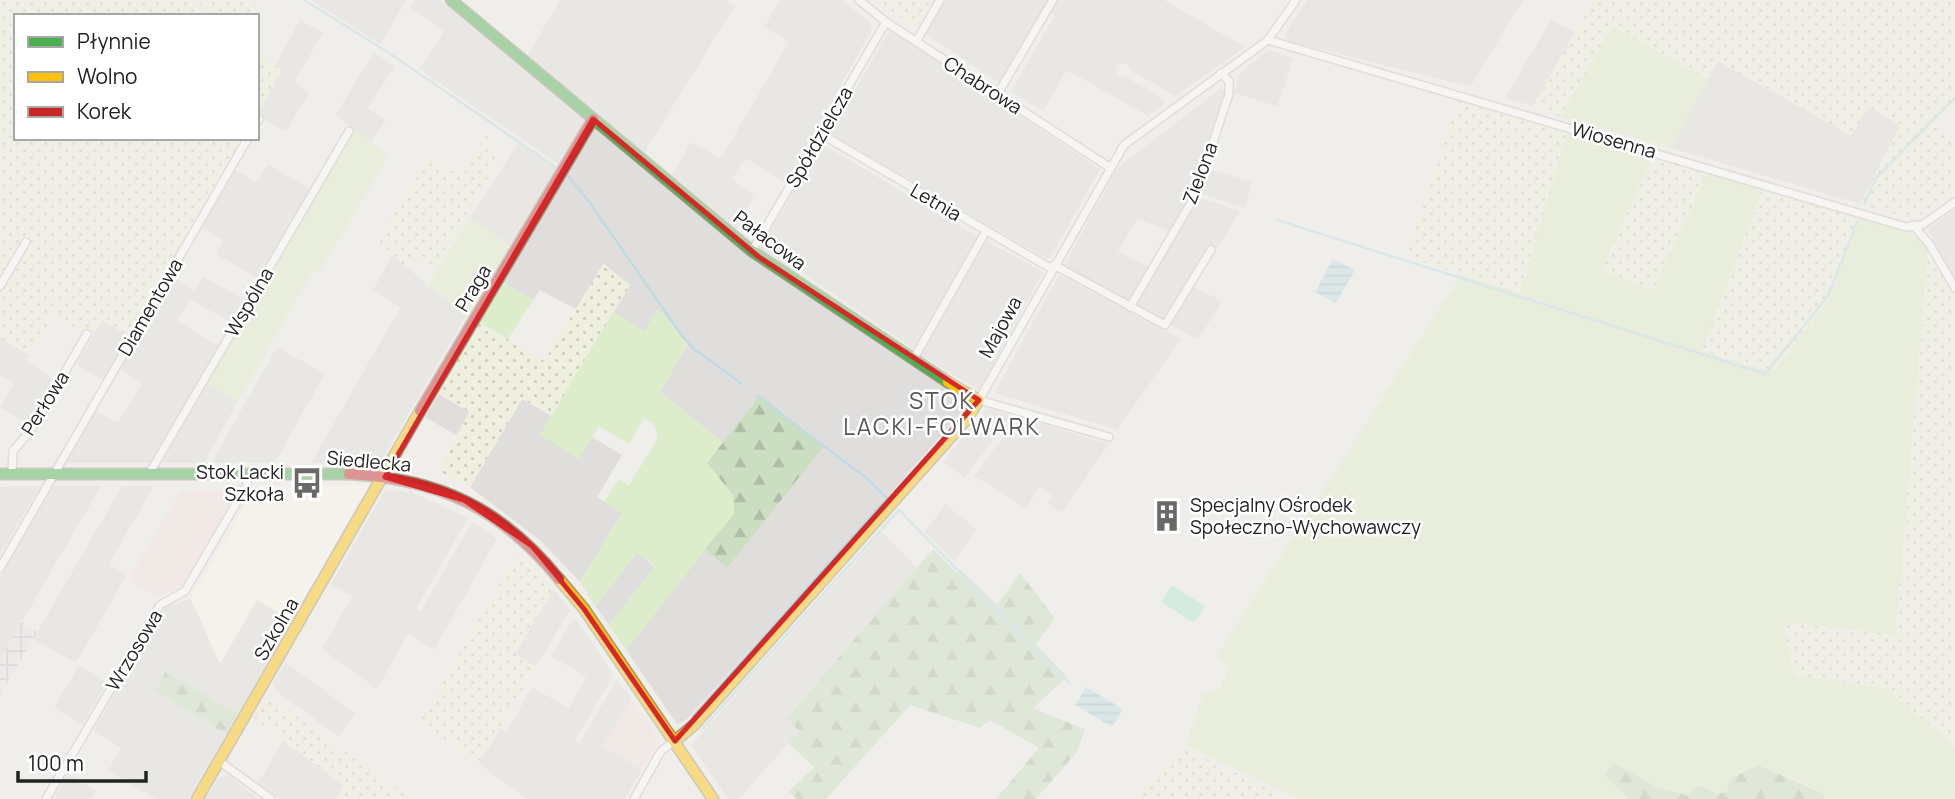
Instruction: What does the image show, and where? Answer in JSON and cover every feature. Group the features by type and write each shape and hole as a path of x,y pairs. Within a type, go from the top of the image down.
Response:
{"street":[{"name":"Pałacowa","path":"451,0 752,251 913,360 979,400 1109,437"},
{"name":"Chabrowa","path":"859,0 886,22 1109,167"},
{"path":"916,41 940,0"},
{"path":"998,95 1053,0"},
{"name":"Majowa","path":"675,741 694,725 948,441 979,400 1109,167 1124,145 1141,130 1268,40 1296,0"},
{"name":"Spółdzielcza","path":"752,251 886,22"},
{"name":"Wiosenna","path":"1268,40 1906,226 1913,225"},
{"name":"Zielona","path":"1130,307 1196,194 1229,94 1229,80 1221,73"},
{"name":"Praga","path":"385,477 409,430 593,119"},
{"name":"Wspólna","path":"149,474 349,131"},
{"name":"Letnia","path":"821,134 986,231 1165,325 1211,250"},
{"name":"Diamentowa","path":"0,568 247,140"},
{"path":"1913,225 1922,225 1955,202"},
{"path":"1913,225 1930,245 1955,288"},
{"path":"913,360 986,231"},
{"path":"0,286 26,242"},
{"name":"Perłowa","path":"12,474 13,451 31,430 87,334"},
{"name":"Siedlecka","path":"0,474 385,477 429,485 464,500 499,520 532,547 584,609 713,799"},
{"name":"Wrzosowa","path":"46,799 160,605 185,591 247,485 247,474"},
{"name":"Szkolna","path":"197,799 385,477"},
{"path":"634,799 662,751 675,741"},
{"path":"219,761 271,799"}],"highlighted area":[{"path":"593,119 759,257 979,400 675,741 584,609 532,546 464,500 385,477"}],"shaded area":[{"path":"311,0 407,0 380,44"},
{"path":"414,0 440,0 587,121 560,165 419,69 444,31 410,7"},
{"path":"560,0 725,0 735,6 644,153 527,57"},
{"path":"780,0 842,0 870,23 872,30 785,183 745,158 732,179 754,196 736,228 672,175 691,142 721,158 789,42 764,27"},
{"path":"943,0 1049,0 1001,84 924,33"},
{"path":"1058,0 1164,0 1245,47 1176,96 1130,70 1127,63 1116,66 1118,77 1125,76 1164,100 1163,106 1148,116 1067,70 1043,111 1011,91 1055,15 1051,12"},
{"path":"1307,0 1523,0 1472,84 1467,86 1288,41 1285,38 1286,32"},
{"path":"300,20 323,33 295,81 309,93 286,132 259,116 259,111 282,71 275,65"},
{"path":"1551,20 1575,32 1533,106 1505,98"},
{"path":"890,29 1100,169 1049,260 830,134"},
{"path":"1268,50 1294,58 1277,106 1234,93 1240,73"},
{"path":"374,53 395,66 368,108 386,120 371,143 335,115"},
{"path":"1718,61 1851,135 1869,107 1901,125 1860,204 1671,148"},
{"path":"1221,88 1226,91 1193,191 1170,231 1137,219 1118,252 1149,267 1127,302 1063,268 1117,168"},
{"path":"596,128 752,258 963,397 964,402 963,410 887,498 686,720 677,724 626,650 705,549 727,567 760,396 723,443 660,392 688,344 658,309 644,332 613,312 630,285 604,264 576,309 540,290 533,300 502,282"},
{"path":"518,143 557,169 510,245 470,218"},
{"path":"822,144 979,237 915,350 794,267 791,271 760,248"},
{"path":"268,164 311,190 259,279 216,254 223,240 200,226 233,169 257,182"},
{"path":"1209,169 1252,182 1245,208 1200,194"},
{"path":"1198,197 1240,211 1216,250 1209,247 1163,321 1134,306"},
{"path":"1955,209 1955,285 1928,229"},
{"path":"985,240 1043,272 979,390 920,355"},
{"path":"392,255 466,316 379,464 311,463 400,308 373,290"},
{"path":"1059,275 1181,339 1117,430 994,393"},
{"path":"203,276 246,301 233,324 190,299 177,321 220,347 153,463 63,463 94,409 118,423 142,383 118,368 171,277 194,291"},
{"path":"1193,287 1223,301 1198,339 1169,324"},
{"path":"102,320 129,336 103,380 76,364"},
{"path":"0,338 29,355 27,361 53,378 27,423 0,408 14,383 0,375"},
{"path":"277,347 325,374 275,462 211,463"},
{"path":"206,383 238,401 204,463 160,463"},
{"path":"439,394 470,412 456,435 425,417"},
{"path":"522,399 552,416 541,435 579,458 592,437 622,455 597,497 622,513 580,582 540,540 470,487"},
{"path":"987,408 1011,415 965,478 943,462"},
{"path":"1018,417 1109,444 1062,513 1048,504 1052,496 1040,487 1026,508 974,476"},
{"path":"369,485 364,498 361,497 338,537 341,539 290,619 257,600 220,664 191,599 257,486"},
{"path":"53,486 101,486 0,659 0,577"},
{"path":"122,486 154,486 109,564 127,575 76,663 33,639"},
{"path":"0,487 40,487 0,554"},
{"path":"239,490 185,585 157,597 128,580 180,491"},
{"path":"385,490 412,492 468,518 416,609 420,612 472,522 497,539 434,650 408,634 377,689 322,649 352,596 331,584"},
{"path":"945,504 976,529 955,562 925,532"},
{"path":"882,532 917,568 786,717 799,731 739,799 728,799 691,745"},
{"path":"637,553 655,567 609,625 595,606"},
{"path":"554,589 570,610 536,667 514,654"},
{"path":"191,599 220,663 257,599 292,620 238,714 166,671 155,691 226,734 188,799 156,799 108,771 121,748 93,731 165,607"},
{"path":"574,617 614,675 575,740 580,742 617,679 631,699 603,747 642,770 625,799 527,799 479,764 500,728 507,731 532,687 569,708 586,677 551,656"},
{"path":"22,622 37,632 0,695 0,659"},
{"path":"285,662 356,714 339,737 275,690 273,682"},
{"path":"79,665 107,682 82,725 54,708"},
{"path":"631,699 658,737 654,752 642,770 603,747"},
{"path":"283,741 344,785 336,799 280,799 258,783"},
{"path":"68,774 96,790 92,799 54,799"},
{"path":"227,775 259,799 205,799 218,778"}],"green space":[{"path":"0,0 188,0 206,14 14,14 14,140 243,140 129,336 102,320 91,337 53,316 29,355 0,338"},
{"path":"195,0 257,0 249,14 212,14"},
{"path":"876,0 934,0 917,29"},
{"path":"1594,0 1955,0 1955,106 1936,126 1955,148 1955,191 1932,209 1915,217 1904,217 1860,204 1900,125 1869,107 1851,136 1718,61 1708,79 1613,27 1560,117 1533,106"},
{"path":"1613,27 1708,79 1671,148 1560,117"},
{"path":"259,52 282,71 259,111"},
{"path":"1457,101 1568,132 1520,293 1406,257"},
{"path":"353,129 388,157 319,272 313,270 238,401 206,383"},
{"path":"1568,132 1653,156 1601,270 1653,291 1707,173 1763,188 1702,351 1775,370 1830,298 1858,217 1912,233 1928,248 1895,635 1789,622 1784,626 1791,665 1797,675 1887,689 1955,747 1955,799 1824,799 1824,794 1790,776 1717,794 1699,785 1687,795 1658,788 1615,762 1620,794 1628,799 1298,799 1186,745 1203,695 1221,688 1229,666 1217,656 1461,275 1520,293"},
{"path":"485,133 500,154 494,167 434,270 415,259 408,269 376,242 430,156 461,177"},
{"path":"1653,156 1707,173 1653,292 1601,270"},
{"path":"1763,188 1858,217 1830,298 1774,370 1702,351"},
{"path":"470,218 510,245 466,316 428,285"},
{"path":"1928,248 1955,295 1955,747 1887,689 1797,675 1791,665 1784,625 1789,622 1895,635"},
{"path":"603,264 630,285 552,416 522,399 470,487 439,472 469,412 439,394 478,321 544,361"},
{"path":"502,282 533,300 508,339 478,321"},
{"path":"658,309 688,344 660,392 723,443 707,463 733,495 734,514 626,650 609,625 655,566 637,553 595,606 580,582 622,513 604,502 618,479 629,485 658,438 654,424 644,418 629,444 599,426 579,459 540,435 613,312 644,332"},
{"path":"760,395 824,446 727,568 705,549 734,514 733,495 707,463"},
{"path":"933,549 956,572 960,569 997,605 1020,573 1055,618 1036,644 1067,677 1033,708 1085,729 1077,752 1036,799 996,799 1039,748 990,720 980,728 910,705 826,799 797,799 789,792 814,767 788,743 799,731 786,718"},
{"path":"517,554 541,573 554,589 515,654 536,667 479,764 420,721"},
{"path":"1172,585 1205,606 1194,623 1161,602"},
{"path":"166,671 238,714 226,734 155,691"},
{"path":"271,697 411,799 336,799 343,785 253,718 264,698"},
{"path":"1181,747 1286,797 1135,799"},
{"path":"1614,762 1658,788 1687,795 1699,785 1717,794 1727,792 1732,778 1758,765 1824,794 1824,799 1628,799 1605,775"}],"water":[{"path":"1333,259 1355,270 1336,303 1315,292"},
{"path":"1086,687 1123,709 1112,727 1075,705"}],"waterway":[{"path":"304,0 389,53 557,168"},
{"path":"1864,204 1876,178 1955,98"},
{"path":"568,176 590,203 682,336 694,349 741,383"},
{"path":"1277,220 1765,374 1828,296 1857,222"},
{"path":"693,716 887,498 865,477 757,396"},
{"path":"703,728 899,510 1069,683"}],"traffic: fast":[{"path":"451,0 752,251 948,382"},
{"path":"0,474 349,474"}],"traffic: slow":[{"path":"675,741 694,725 966,420 979,400 948,382"},
{"path":"197,799 420,411"},
{"path":"559,579 584,609 713,799"}],"traffic: jam":[{"path":"420,411 593,119"},
{"path":"349,474 412,483 466,502 515,533 559,579"}],"place":[{"name":"Stok Lacki Szkoła","path":"307,483"},
{"name":"Specjalny Ośrodek Społeczno-Wychowawczy","path":"1167,516"}],"district":[{"name":"STOK LACKI-FOLWARK","path":"942,413"}]}
